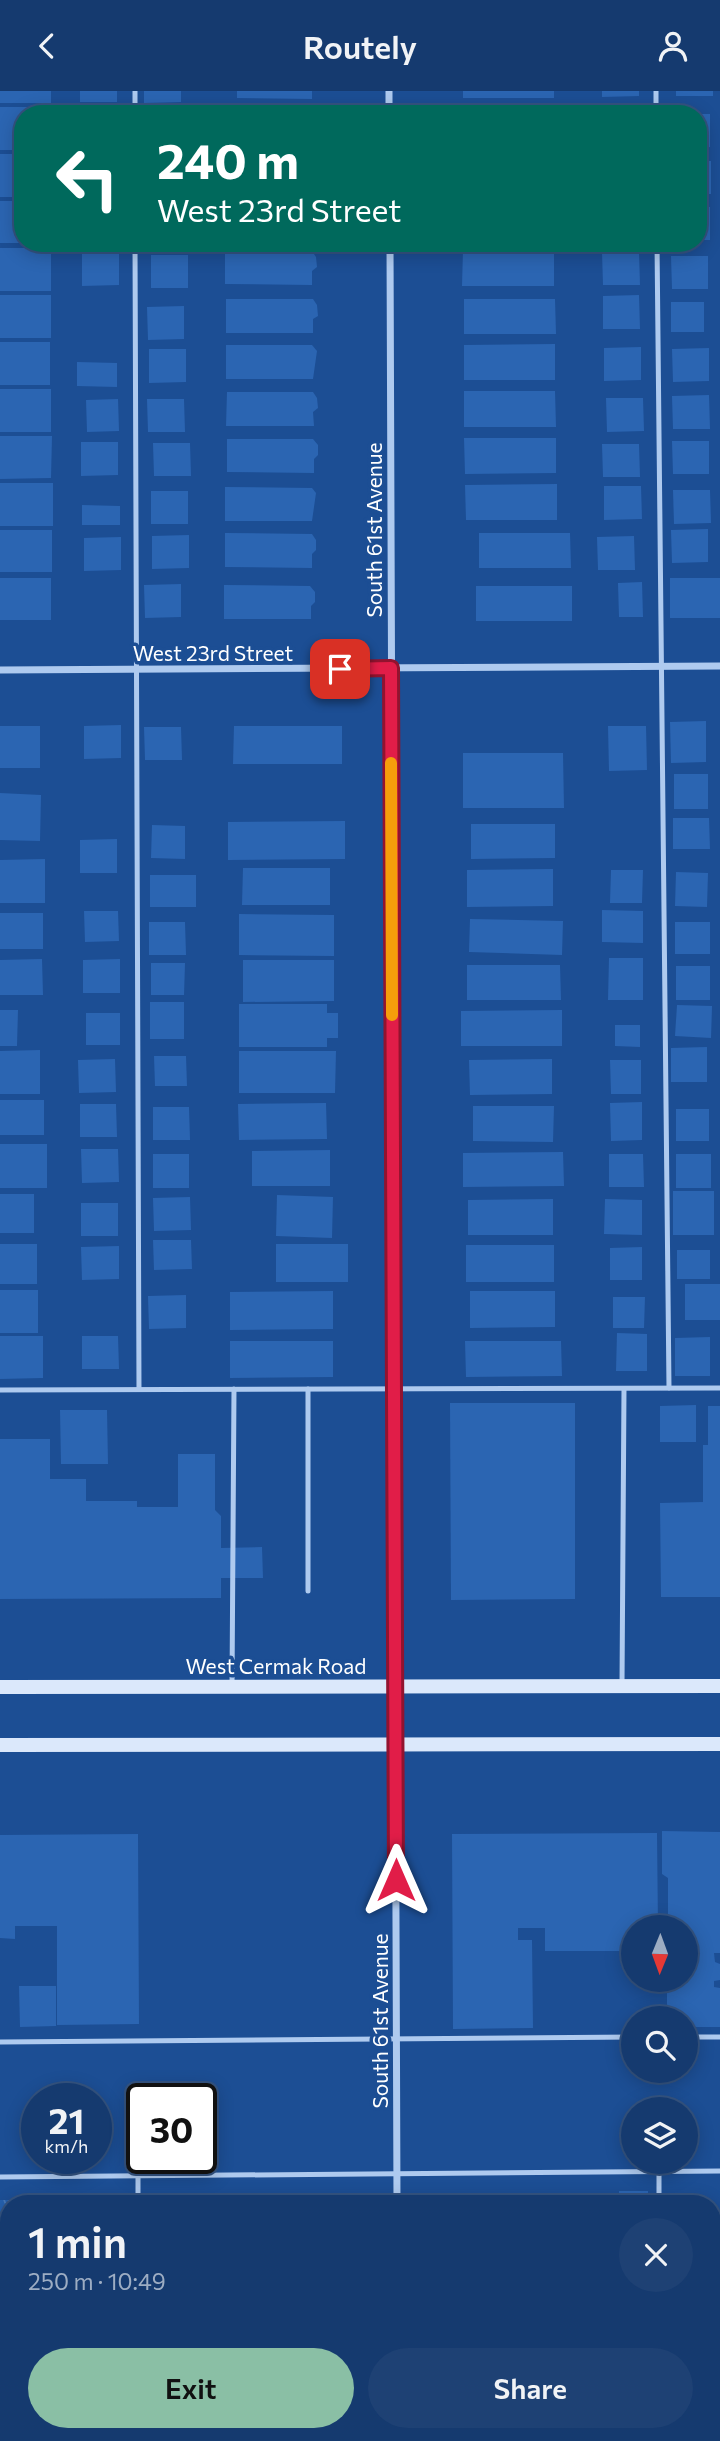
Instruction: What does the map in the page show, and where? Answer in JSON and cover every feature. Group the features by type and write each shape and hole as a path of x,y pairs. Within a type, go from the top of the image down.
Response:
{"main road":[{"name":"West Cermak Road","path":"0,1687 720,1686"},
{"path":"0,1745 720,1744"}],"street":[{"name":"South 61st Avenue","path":"390,252 397,2195"},
{"name":"West 23rd Street","path":"0,670 720,666"}],"lane":[{"path":"135,252 139,1389"},
{"path":"657,252 669,1388"},
{"path":"622,1685 624,1388"},
{"path":"0,1390 720,1388"},
{"path":"232,1686 234,1389"},
{"path":"308,1389 308,1591"},
{"path":"0,2042 621,2037"},
{"path":"698,2037 720,2037"},
{"path":"0,2177 621,2171"},
{"path":"698,2171 720,2171"},
{"path":"659,2174 659,2195"},
{"path":"138,2177 138,2195"}],"building":[{"path":"0,91 51,91 51,103 0,103"},
{"path":"80,91 117,91 117,102 80,102"},
{"path":"144,91 181,91 181,102 144,103"},
{"path":"237,91 312,91 312,99 237,98"},
{"path":"463,91 554,91 554,98 463,98"},
{"path":"602,91 639,91 639,96 602,97"},
{"path":"676,91 713,91 713,96 676,96"},
{"path":"0,107 14,107 14,150 0,150"},
{"path":"707,114 710,114 710,147 707,147"},
{"path":"0,154 14,154 14,197 0,197"},
{"path":"707,161 711,161 711,194 707,194"},
{"path":"0,201 14,201 14,243 0,243"},
{"path":"707,207 710,207 710,240 707,240"},
{"path":"0,248 14,248 14,252 51,252 51,291 0,291"},
{"path":"119,252 119,285 82,286 82,253"},
{"path":"225,252 313,252 316,257 317,267 312,271 312,285 225,284"},
{"path":"463,252 554,252 554,286 462,286"},
{"path":"602,252 639,252 640,285 603,285"},
{"path":"151,255 188,255 188,288 151,288"},
{"path":"671,256 708,256 708,289 672,289"},
{"path":"0,295 51,295 51,338 0,338"},
{"path":"639,295 640,329 603,329 603,296"},
{"path":"226,299 313,299 317,305 318,316 313,319 313,333 226,333"},
{"path":"464,299 555,299 556,334 464,334"},
{"path":"671,302 704,302 704,332 671,332"},
{"path":"184,306 184,339 148,340 147,307"},
{"path":"0,342 50,342 50,385 0,385"},
{"path":"555,344 555,380 464,380 464,345"},
{"path":"226,345 312,345 317,351 313,379 226,379"},
{"path":"641,347 641,380 604,381 604,348"},
{"path":"709,348 709,381 673,382 672,349"},
{"path":"149,349 186,349 186,382 149,383"},
{"path":"77,362 117,363 117,387 77,386"},
{"path":"0,389 51,389 51,432 0,432"},
{"path":"464,391 555,391 556,427 464,427"},
{"path":"227,392 313,392 318,408 313,412 314,426 226,426"},
{"path":"709,395 710,429 673,429 672,396"},
{"path":"606,398 643,398 644,431 607,432"},
{"path":"118,399 119,431 87,432 86,400"},
{"path":"147,399 184,399 185,432 148,432"},
{"path":"0,436 52,436 51,478 0,479"},
{"path":"464,438 556,438 556,473 465,474"},
{"path":"227,439 313,439 318,445 314,473 227,472"},
{"path":"672,441 709,441 709,474 673,474"},
{"path":"81,442 118,442 118,475 81,476"},
{"path":"153,443 190,443 191,476 154,476"},
{"path":"602,444 639,444 640,477 603,477"},
{"path":"0,483 53,483 53,526 0,526"},
{"path":"557,484 557,520 466,520 465,485"},
{"path":"604,486 641,486 642,519 604,520"},
{"path":"225,487 312,488 316,493 312,521 225,521"},
{"path":"673,490 710,490 711,523 674,524"},
{"path":"151,491 188,491 188,524 151,524"},
{"path":"82,505 120,506 120,525 82,525"},
{"path":"708,529 708,562 672,563 671,530"},
{"path":"0,530 52,530 52,572 0,572"},
{"path":"225,533 312,534 316,540 316,550 312,554 312,568 225,567"},
{"path":"479,533 570,533 571,568 479,568"},
{"path":"189,535 189,568 152,569 152,536"},
{"path":"634,536 635,570 598,570 597,537"},
{"path":"121,537 121,570 84,571 84,538"},
{"path":"0,578 51,578 51,620 0,620"},
{"path":"670,578 720,578 720,618 670,618"},
{"path":"642,582 643,617 619,617 618,583"},
{"path":"181,584 181,617 145,618 144,585"},
{"path":"224,585 310,586 315,592 311,619 224,619"},
{"path":"476,586 572,586 572,621 476,621"},
{"path":"706,721 706,762 671,763 670,722"},
{"path":"121,725 121,758 84,759 84,726"},
{"path":"0,726 40,726 40,768 0,768"},
{"path":"234,726 342,726 342,764 233,764"},
{"path":"608,726 646,726 647,770 609,771"},
{"path":"144,727 181,727 182,760 145,760"},
{"path":"463,753 563,753 564,808 463,808"},
{"path":"674,774 708,774 708,809 674,809"},
{"path":"0,793 41,795 40,841 0,840"},
{"path":"673,818 709,818 710,849 673,849"},
{"path":"345,821 345,859 228,860 228,822"},
{"path":"471,824 555,824 555,858 471,859"},
{"path":"152,825 185,826 185,859 151,858"},
{"path":"117,839 117,873 80,873 80,840"},
{"path":"45,859 45,903 0,903 0,860"},
{"path":"243,868 330,868 330,905 242,905"},
{"path":"553,869 553,906 467,907 467,870"},
{"path":"611,870 643,870 642,903 610,903"},
{"path":"676,872 708,873 707,907 675,906"},
{"path":"150,875 196,875 196,907 150,907"},
{"path":"602,910 643,911 643,943 602,942"},
{"path":"84,911 118,911 119,941 85,942"},
{"path":"0,913 43,913 43,949 0,949"},
{"path":"239,914 334,915 334,956 239,955"},
{"path":"470,919 563,921 562,955 469,952"},
{"path":"149,922 185,922 186,955 149,955"},
{"path":"675,922 710,922 710,954 675,954"},
{"path":"609,958 643,958 643,1000 608,1000"},
{"path":"42,959 43,995 0,995 0,960"},
{"path":"120,959 120,993 83,993 83,960"},
{"path":"243,960 334,960 334,1001 243,1002"},
{"path":"151,963 185,963 184,995 151,995"},
{"path":"467,965 560,965 561,1000 467,1000"},
{"path":"676,966 710,966 710,1000 676,1000"},
{"path":"150,1002 184,1002 184,1039 150,1039"},
{"path":"239,1004 327,1004 327,1013 338,1013 338,1038 327,1038 327,1047 239,1047"},
{"path":"677,1005 712,1006 711,1038 675,1036"},
{"path":"0,1010 18,1010 17,1046 0,1046"},
{"path":"562,1010 562,1046 461,1046 461,1011"},
{"path":"86,1013 120,1013 120,1045 86,1045"},
{"path":"615,1025 640,1025 640,1047 615,1046"},
{"path":"707,1047 707,1082 671,1082 671,1048"},
{"path":"40,1050 40,1094 0,1094 0,1051"},
{"path":"239,1051 336,1051 335,1093 239,1093"},
{"path":"154,1056 186,1056 187,1086 155,1086"},
{"path":"115,1059 116,1092 79,1093 78,1060"},
{"path":"552,1059 552,1094 470,1095 469,1060"},
{"path":"610,1060 641,1060 641,1094 611,1094"},
{"path":"0,1100 44,1100 44,1135 0,1135"},
{"path":"642,1102 642,1140 611,1141 610,1103"},
{"path":"326,1103 327,1139 239,1140 238,1104"},
{"path":"80,1104 116,1104 117,1137 80,1137"},
{"path":"473,1106 554,1106 553,1142 473,1141"},
{"path":"153,1107 189,1107 190,1140 153,1140"},
{"path":"676,1109 709,1109 709,1141 676,1141"},
{"path":"0,1144 47,1144 47,1188 0,1188"},
{"path":"81,1149 118,1149 119,1182 82,1183"},
{"path":"330,1150 330,1186 252,1186 252,1151"},
{"path":"563,1152 564,1186 463,1187 463,1153"},
{"path":"153,1154 189,1154 189,1188 153,1188"},
{"path":"609,1154 643,1154 644,1187 609,1187"},
{"path":"676,1154 711,1154 711,1188 676,1188"},
{"path":"673,1191 714,1191 714,1235 673,1235"},
{"path":"0,1194 34,1194 34,1233 0,1233"},
{"path":"277,1195 333,1197 332,1238 276,1236"},
{"path":"190,1197 191,1230 154,1231 153,1198"},
{"path":"553,1199 553,1235 468,1235 468,1200"},
{"path":"605,1199 642,1200 642,1235 604,1234"},
{"path":"81,1203 118,1203 118,1236 81,1236"},
{"path":"153,1240 191,1240 192,1269 154,1270"},
{"path":"0,1244 37,1244 37,1284 0,1284"},
{"path":"276,1244 348,1244 348,1282 276,1282"},
{"path":"466,1245 554,1245 554,1282 466,1282"},
{"path":"119,1246 119,1279 82,1280 81,1247"},
{"path":"642,1247 642,1280 610,1280 610,1248"},
{"path":"677,1250 710,1250 710,1279 677,1279"},
{"path":"685,1284 720,1284 720,1320 685,1320"},
{"path":"0,1290 38,1290 38,1333 0,1333"},
{"path":"333,1291 333,1329 230,1330 230,1292"},
{"path":"470,1291 555,1291 555,1327 470,1328"},
{"path":"186,1295 186,1328 149,1329 148,1296"},
{"path":"613,1297 645,1297 644,1328 613,1328"},
{"path":"617,1333 647,1334 647,1371 616,1371"},
{"path":"0,1336 43,1336 43,1378 0,1379"},
{"path":"82,1336 118,1336 119,1369 82,1369"},
{"path":"710,1337 710,1376 675,1376 675,1338"},
{"path":"230,1341 333,1341 333,1377 230,1378"},
{"path":"465,1341 561,1341 562,1376 466,1377"},
{"path":"450,1403 575,1403 575,1599 451,1600"},
{"path":"696,1405 696,1442 660,1442 660,1406"},
{"path":"708,1406 720,1406 720,1597 661,1597 660,1503 703,1502 703,1445 708,1445"},
{"path":"60,1410 107,1410 108,1464 61,1464"},
{"path":"0,1439 50,1439 50,1479 86,1479 86,1501 137,1501 137,1507 178,1507 178,1454 215,1454 215,1510 221,1516 221,1548 262,1547 263,1578 221,1578 221,1598 0,1599"},
{"path":"662,1831 720,1832 720,1953 714,1953 715,1962 720,1964 720,1980 714,1981 714,1987 720,1988 720,2027 698,2027 698,2006 667,2006 667,1992 698,1992 698,1915 668,1915 668,1878 662,1874"},
{"path":"657,1833 658,1915 621,1915 621,1951 545,1951 545,1928 518,1928 518,1940 532,1940 533,2028 453,2029 452,1834"},
{"path":"138,1834 139,2024 57,2025 57,1926 15,1926 15,1939 0,1938 0,1835"},
{"path":"19,1986 56,1986 56,2026 20,2027"},
{"path":"619,2191 648,2191 648,2195 619,2195"}],"slow traffic":[{"path":"391,763 392,1015"}],"route":[{"path":"340,669 391,668 396,1880"}]}
